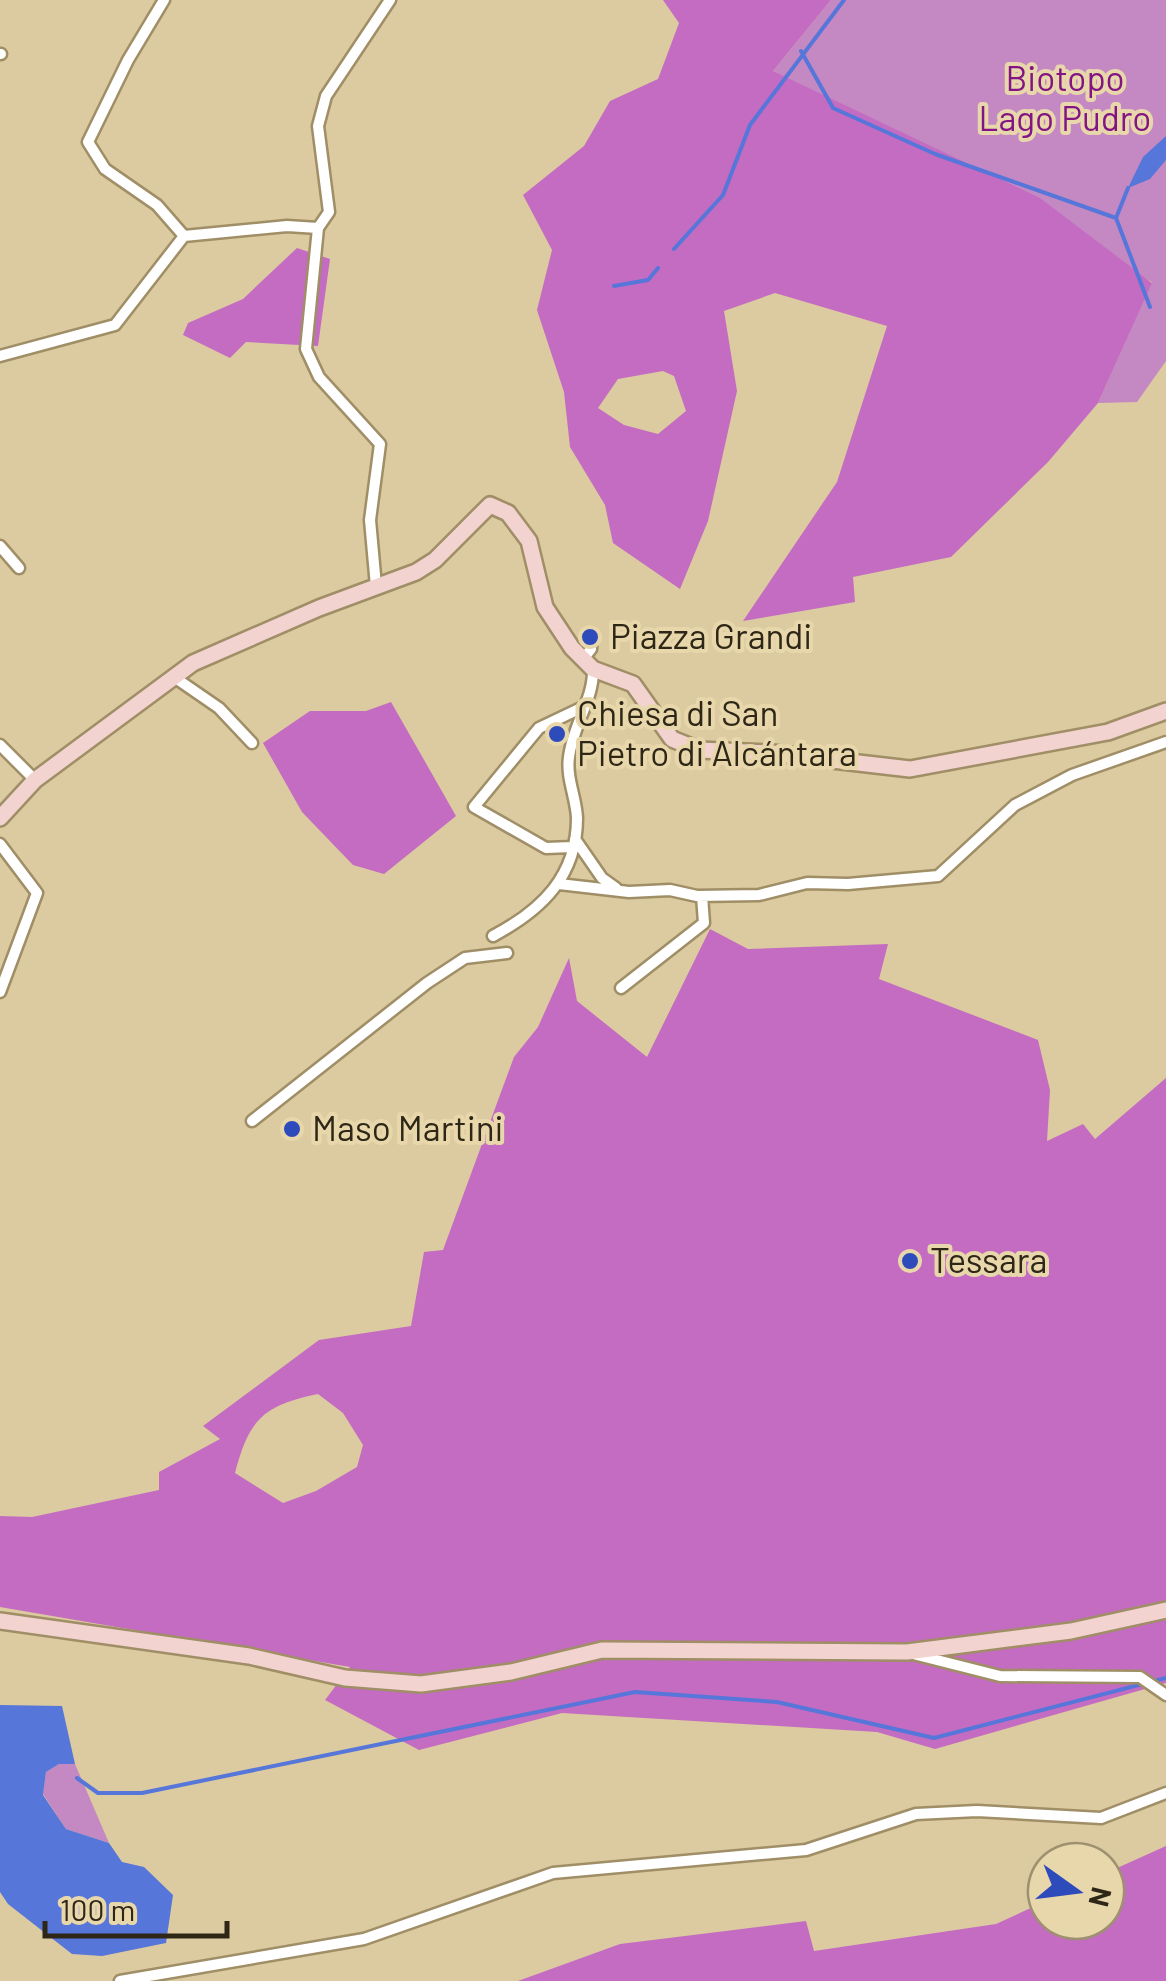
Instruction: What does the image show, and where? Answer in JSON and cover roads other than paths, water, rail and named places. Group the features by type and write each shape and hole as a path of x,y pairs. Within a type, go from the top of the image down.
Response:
{"street":[{"path":"164,0 128,60 88,142 105,169 157,206 184,236"},
{"path":"376,586 370,520 380,444 319,377 306,349 318,228 329,212 318,126 326,96 390,0"},
{"path":"0,356 115,325 184,236 287,226 318,228"},
{"path":"0,818 35,780 193,663 416,572 435,560 490,505 508,513 529,541 545,607 572,648 589,664 633,684 672,739 699,750 772,752 910,770 1108,732 1166,711"},
{"path":"0,546 20,568"},
{"path":"573,843 546,848 474,807 539,728 580,708 590,698 592,633"},
{"path":"174,678 219,708 252,744"},
{"path":"494,936 544,904 573,856 577,816 568,769 580,708"},
{"path":"559,884 670,890 702,896 759,896 806,883 848,884 938,876 1015,805 1072,776 1166,742"},
{"path":"0,745 35,780"},
{"path":"573,843 616,889"},
{"path":"0,844 37,893 0,992"},
{"path":"622,988 696,932 706,916 702,896"},
{"path":"252,1121 427,982 465,958 507,952"},
{"path":"0,1621 249,1656 346,1678 421,1684 511,1672 602,1650 907,1652 1071,1630 1166,1610"},
{"path":"907,1652 1000,1676 1142,1678 1162,1692"},
{"path":"120,1981 364,1939 552,1873 806,1850 916,1814 978,1811 1101,1818 1166,1793"}],"water":[{"path":"1166,136 1166,160 1150,179 1128,188 1143,157"},
{"path":"0,1705 62,1706 75,1764 59,1764 46,1772 43,1795 66,1829 109,1843 122,1862 144,1867 173,1895 166,1943 102,1956 72,1954 8,1904 0,1892"}],"waterway":[{"path":"674,249 723,195 750,125 844,0"},
{"path":"801,51 833,108 935,154 1116,218"},
{"path":"1128,188 1116,218 1150,307"},
{"path":"614,286 648,280 658,268"},
{"path":"77,1778 98,1793 142,1793 635,1692 777,1702 934,1738 1166,1678"}],"place":[{"name":"Piazza Grandi","path":"590,637"},
{"name":"Chiesa di San Pietro di Alcántara","path":"557,734"},
{"name":"Maso Martini","path":"292,1129"},
{"name":"Tessara","path":"910,1261"}],"park label":[{"name":"Biotopo Lago Pudro","path":"1065,99"}]}
